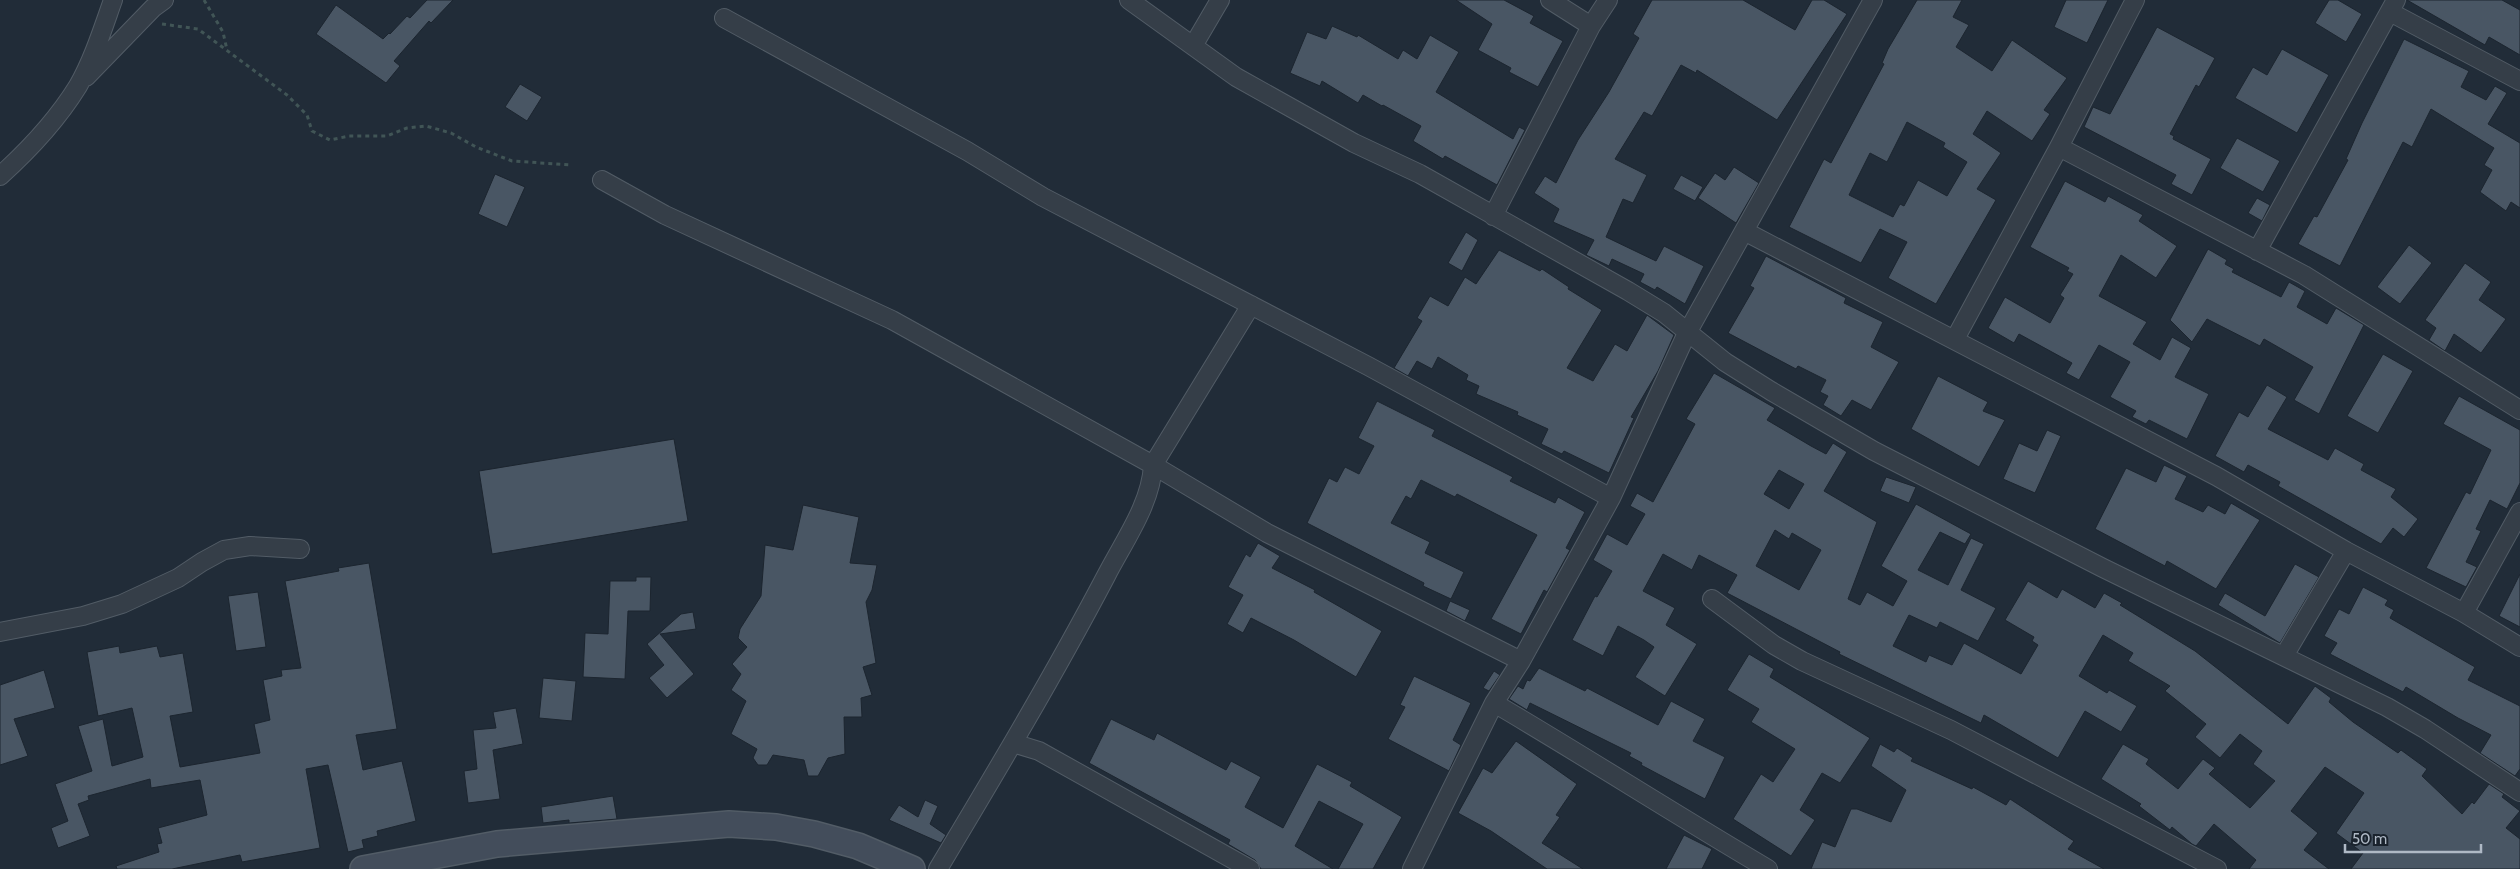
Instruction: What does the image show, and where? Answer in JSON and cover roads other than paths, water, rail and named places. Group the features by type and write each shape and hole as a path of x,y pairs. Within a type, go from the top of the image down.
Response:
{"street":[{"path":"79,85 113,0"},
{"path":"0,176 36,142 79,85 164,0"},
{"path":"1130,0 1236,77 1354,143 1420,174 1664,313 1725,362 1771,392 1874,451 2103,568 2387,707 2425,729 2520,792"},
{"path":"1193,46 1220,0"},
{"path":"1550,0 1590,26"},
{"path":"1493,216 1590,26 1608,0"},
{"path":"1955,339 2135,0"},
{"path":"1412,869 1494,704 1521,661 1611,498 1687,333 1746,232 1867,2"},
{"path":"2257,251 2393,6 2520,81"},
{"path":"724,18 967,150 1043,197 1251,305 1611,498"},
{"path":"2059,146 2304,275 2520,410"},
{"path":"602,180 665,215 892,320 1153,465 1267,533 1521,661"},
{"path":"1746,232 2216,476 2346,551 2464,613 2520,647"},
{"path":"938,869 1072,641 1136,519 1148,492 1153,465 1251,305"},
{"path":"2464,613 2520,512"},
{"path":"0,632 83,616 122,604 178,578 224,550 250,546 300,549"},
{"path":"2284,656 2346,551"},
{"path":"1712,599 1774,645 1802,661 1951,730 2217,869"},
{"path":"1494,704 1576,751 1696,828 1768,869"},
{"path":"1013,743 1039,751 1250,869"},
{"path":"364,869 497,844 729,824 776,827 814,834 858,846 912,869"}]}
